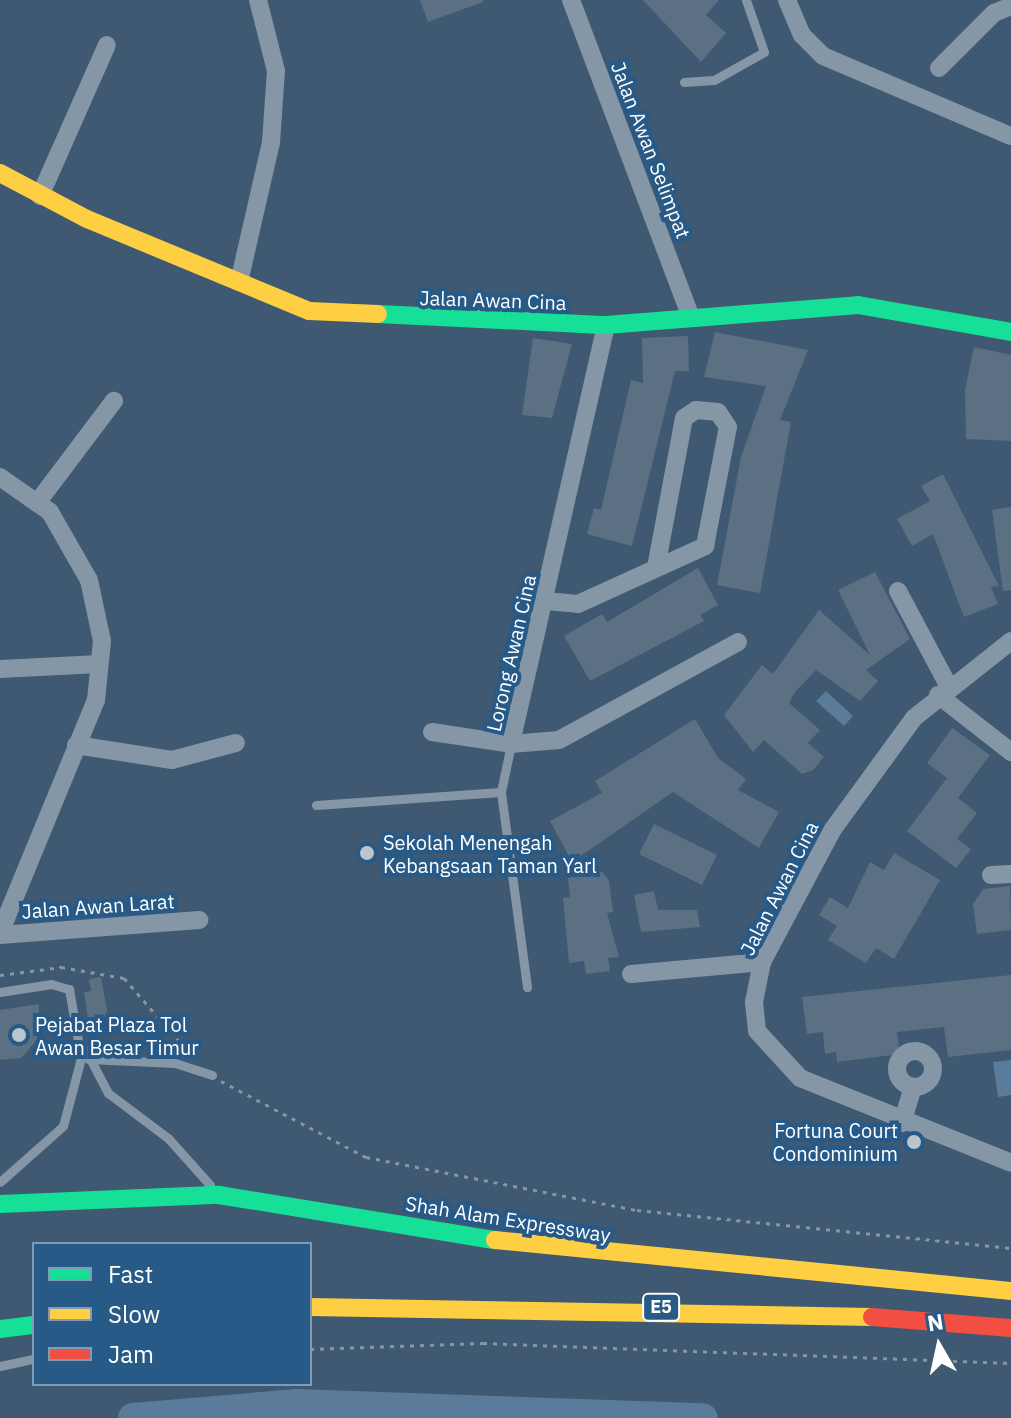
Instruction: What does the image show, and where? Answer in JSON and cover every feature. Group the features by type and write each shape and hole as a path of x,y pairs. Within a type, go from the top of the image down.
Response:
{"main road":[{"name":"Jalan Awan Cina","path":"0,173 40,196 309,311 606,325 858,305 1011,332"},
{"name":"Shah Alam Expressway","path":"0,1204 219,1195 575,1253 1011,1291"},
{"name":"E5","path":"312,1307 787,1310 1011,1328"},
{"path":"0,1329 32,1325"}],"street":[{"path":"239,282 271,142 275,85 258,0"},
{"name":"Jalan Awan Selimpat","path":"571,0 691,317"},
{"path":"787,0 802,35 823,56 1011,136"},
{"path":"939,68 994,13 1011,6"},
{"path":"40,196 107,45"},
{"name":"Lorong Awan Cina","path":"606,325 511,744 559,740 738,642"},
{"path":"37,503 114,401"},
{"path":"545,601 578,604 705,546 728,427 718,412 696,410 684,418 656,568"},
{"path":"0,477 37,503 89,580 99,664 96,700 0,934"},
{"path":"898,591 944,691 1011,752"},
{"name":"Jalan Awan Cina","path":"1011,641 944,691 833,829 762,962 757,1031 772,1055 800,1078 902,1123 1011,1163"},
{"path":"0,669 99,664"},
{"path":"432,732 511,744"},
{"path":"76,745 172,760 236,743"},
{"path":"991,875 1011,874"},
{"name":"Jalan Awan Larat","path":"0,934 199,920"},
{"path":"631,974 762,962"},
{"path":"902,1123 913,1087"}],"lane":[{"path":"684,82 714,80 764,52 746,0"},
{"path":"511,744 501,792 527,987"},
{"path":"316,805 501,792"},
{"path":"0,992 62,984 74,999 88,1059 108,1093 168,1138 219,1195"},
{"path":"0,1182 63,1126 81,1074 80,1034"},
{"path":"88,1059 175,1063 212,1075"},
{"path":"0,1366 32,1359"}],"path":[{"path":"0,975 61,967 124,978 212,1075 366,1157 637,1210 1011,1248"},
{"path":"312,1349 483,1343 1011,1363"}],"water":[{"path":"826,691 853,716 844,726 816,701"},
{"path":"1011,1060 1011,1095 998,1097 993,1062"}],"building":[{"path":"420,0 483,0 483,2 428,22"},
{"path":"643,0 719,0 706,15 726,33 701,62"},
{"path":"715,332 808,350 780,420 791,422 760,593 717,585 741,457 766,386 704,377"},
{"path":"688,336 689,371 675,371 632,546 587,534 594,508 601,510 631,380 643,383 642,338"},
{"path":"533,338 572,344 552,418 522,415"},
{"path":"974,347 1011,355 1011,441 966,439 965,390"},
{"path":"943,474 999,586 991,587 998,604 964,617 933,534 912,546 897,519 930,501 921,486"},
{"path":"1011,507 1011,590 1003,591 992,510"},
{"path":"698,568 718,605 700,615 704,621 590,681 564,636 602,614 607,622"},
{"path":"875,572 910,639 866,670 878,681 860,701 816,670 795,692 789,703 820,730 808,743 824,757 813,770 802,774 764,740 753,752 724,715 762,665 773,674 819,610 870,655 838,590"},
{"path":"695,719 718,758 746,779 738,790 779,812 759,848 673,792 572,862 550,821 602,793 595,781"},
{"path":"952,728 990,755 958,798 977,813 957,839 971,849 956,868 907,831 947,778 927,763"},
{"path":"654,824 717,855 702,885 639,854"},
{"path":"894,853 940,880 894,959 876,948 866,963 828,940 837,926 819,915 830,897 848,908 870,862 884,870"},
{"path":"602,872 609,880 613,912 607,913 619,957 608,958 610,971 586,974 584,961 569,963 563,898 570,897 568,878"},
{"path":"1010,886 1011,930 977,934 973,904 983,889"},
{"path":"654,891 658,910 697,910 700,927 641,932 634,895"},
{"path":"1011,975 1011,1050 948,1057 944,1027 897,1032 900,1054 837,1062 836,1052 825,1054 823,1032 807,1034 802,997"},
{"path":"101,977 108,1016 88,1019 84,992 91,991 89,979"},
{"name":"Pejabat Plaza Tol Awan Besar Timur","path":"39,1004 38,1039 21,1058 0,1060 0,1010"}],"waterway":[{"path":"133,1418 296,1404 703,1418"}],"traffic: fast":[{"path":"378,314 606,325 858,305 1011,332"},
{"path":"0,1204 219,1195 495,1240"},
{"path":"0,1329 32,1325"}],"traffic: slow":[{"path":"0,173 87,219 309,311 378,314"},
{"path":"495,1240 1011,1291"},
{"path":"312,1307 872,1317"}],"traffic: jam":[{"path":"872,1317 1011,1328"}],"place":[{"name":"Sekolah Menengah Kebangsaan Taman Yarl","path":"367,853"},
{"name":"Pejabat Plaza Tol Awan Besar Timur","path":"19,1035"},
{"name":"Fortuna Court Condominium","path":"914,1142"}]}
